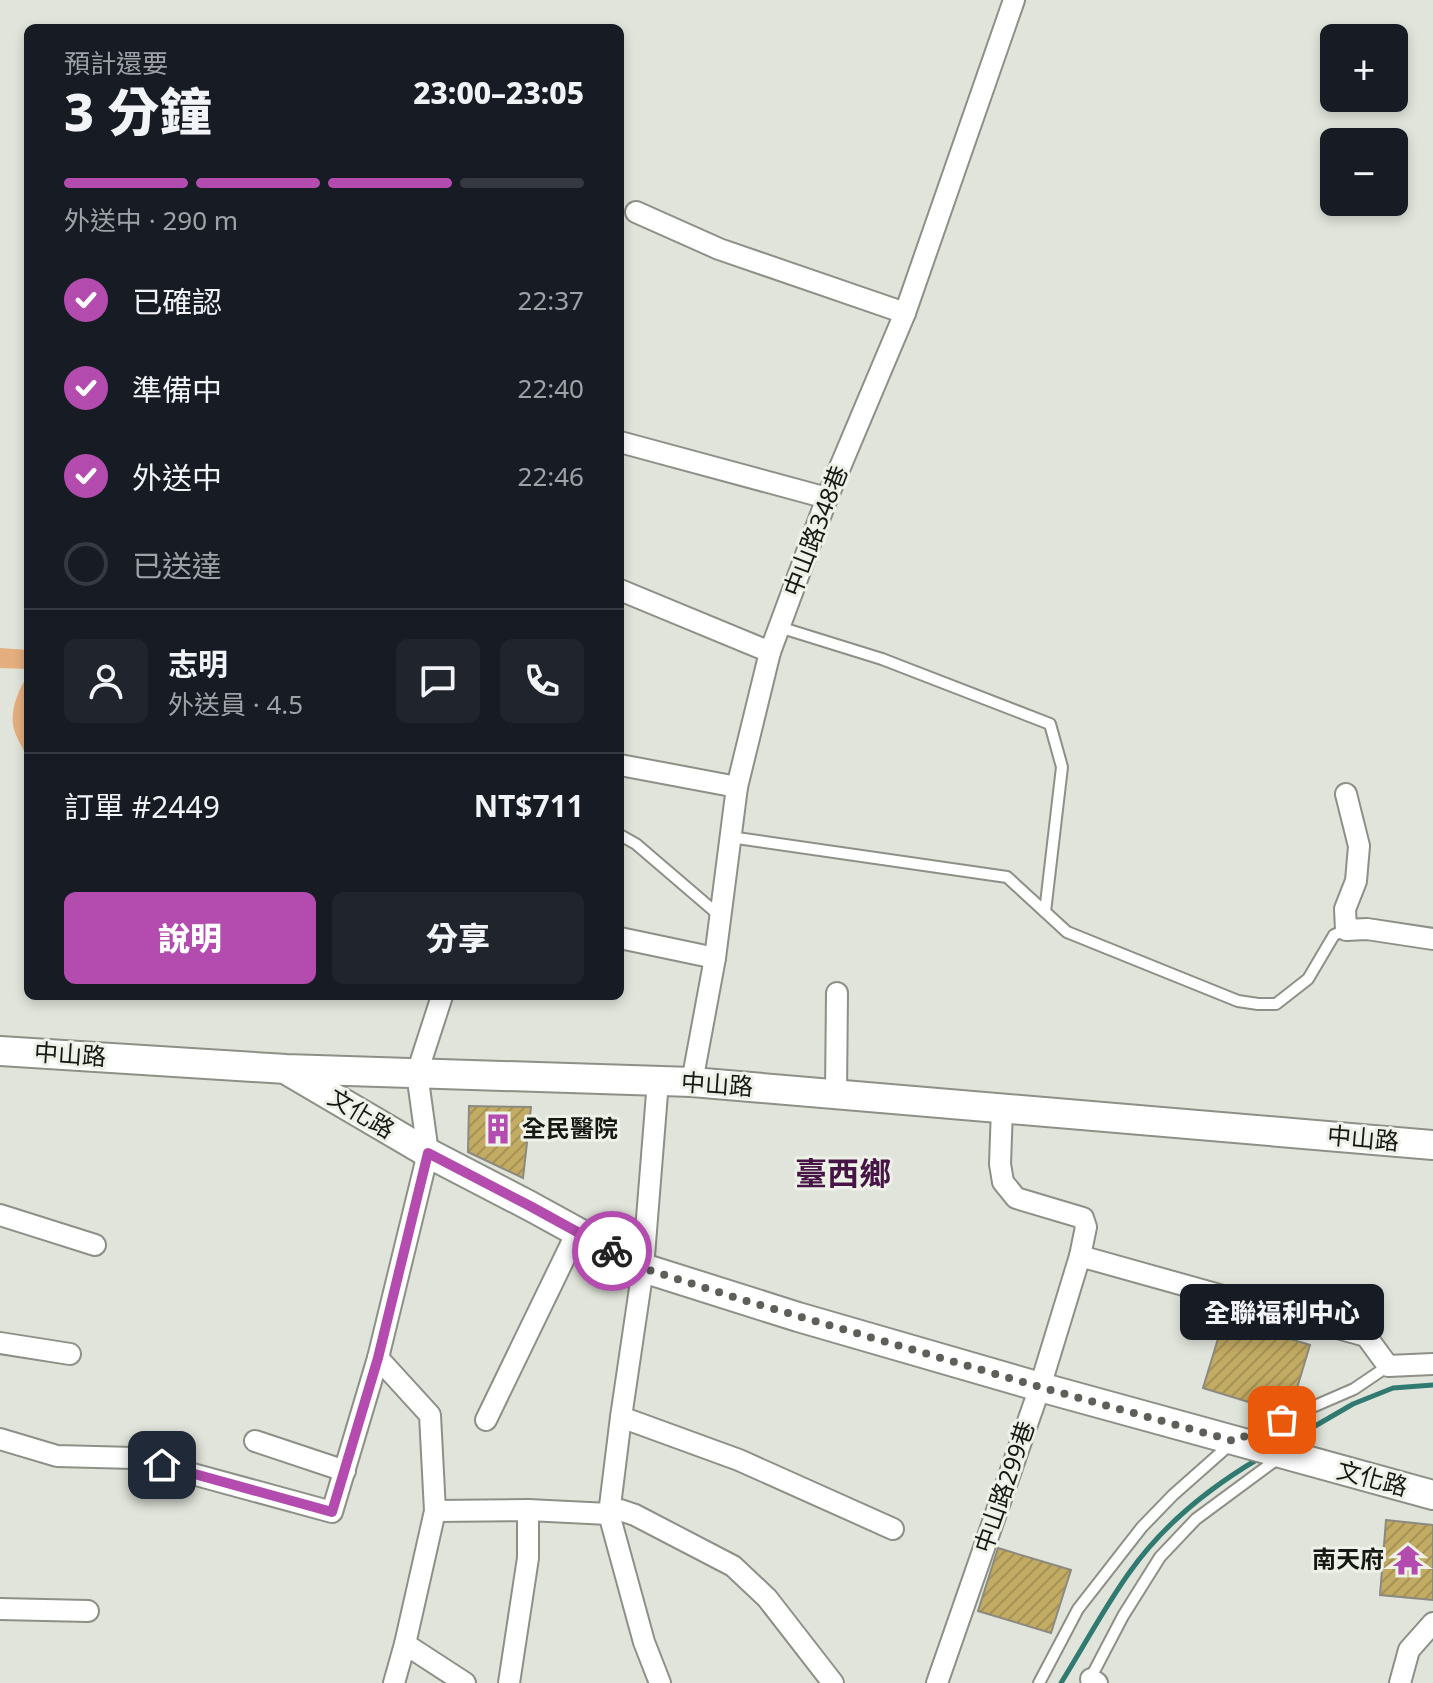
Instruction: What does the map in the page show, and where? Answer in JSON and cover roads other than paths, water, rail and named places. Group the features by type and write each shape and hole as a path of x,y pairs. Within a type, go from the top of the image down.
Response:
{"main road":[{"name":"中山路","path":"0,1051 286,1069 692,1082 1433,1145"},
{"name":"文化路","path":"286,1069 428,1153 643,1268 798,1317 1040,1387 1433,1495"}],"street":[{"name":"中山路348巷","path":"692,1082 715,958 737,787 770,652 827,498 905,313 1014,0"},
{"path":"636,212 719,249 905,313"},
{"path":"624,443 827,498"},
{"path":"624,592 770,652"},
{"path":"624,766 737,787"},
{"path":"1346,794 1359,846 1356,881 1345,909 1346,930 1367,929 1433,939"},
{"path":"624,939 715,958"},
{"path":"836,1094 837,993"},
{"path":"0,1439 57,1456 134,1458 332,1512 378,1358 428,1153 417,1073 441,1000"},
{"path":"658,1081 643,1268 609,1514 644,1642 660,1683"},
{"name":"中山路299巷","path":"937,1683 1040,1387 1086,1227 1083,1218 1016,1198 1003,1182 1000,1164 1002,1108"},
{"path":"0,1215 95,1245"},
{"path":"486,1420 577,1232"},
{"path":"1080,1256 1366,1336 1388,1366 1433,1364"},
{"path":"0,1343 70,1354"},
{"path":"378,1358 430,1415 435,1511 394,1683"},
{"path":"621,1417 739,1460 893,1529"},
{"path":"255,1441 345,1471"},
{"path":"435,1511 528,1510 609,1514 620,1510 635,1515 733,1566 767,1598 833,1683"},
{"path":"509,1683 528,1558 528,1510"},
{"path":"0,1609 88,1611"},
{"path":"1400,1683 1409,1650 1430,1631"},
{"path":"405,1644 465,1683"}],"lane":[{"path":"779,627 882,659 1050,724 1062,767 1045,912"},
{"path":"624,837 720,916"},
{"path":"730,837 1007,877 1067,932 1238,1001 1276,1004 1308,979 1334,935 1346,930"},
{"path":"1039,1683 1078,1609 1142,1527 1173,1495 1234,1441 1354,1389 1388,1366"},
{"path":"1092,1682 1123,1616 1160,1557 1196,1519 1275,1453"}],"waterway":[{"path":"1284,1444 1353,1404 1393,1388 1433,1385"},
{"path":"1061,1683 1120,1586 1156,1539 1204,1495 1258,1459"}],"place":[{"name":"全民醫院","path":"498,1129"},
{"name":"全聯福利中心","path":"1282,1420"},
{"name":"南天府","path":"1408,1560"}],"district":[{"name":"臺西鄉","path":"843,1174"}]}
